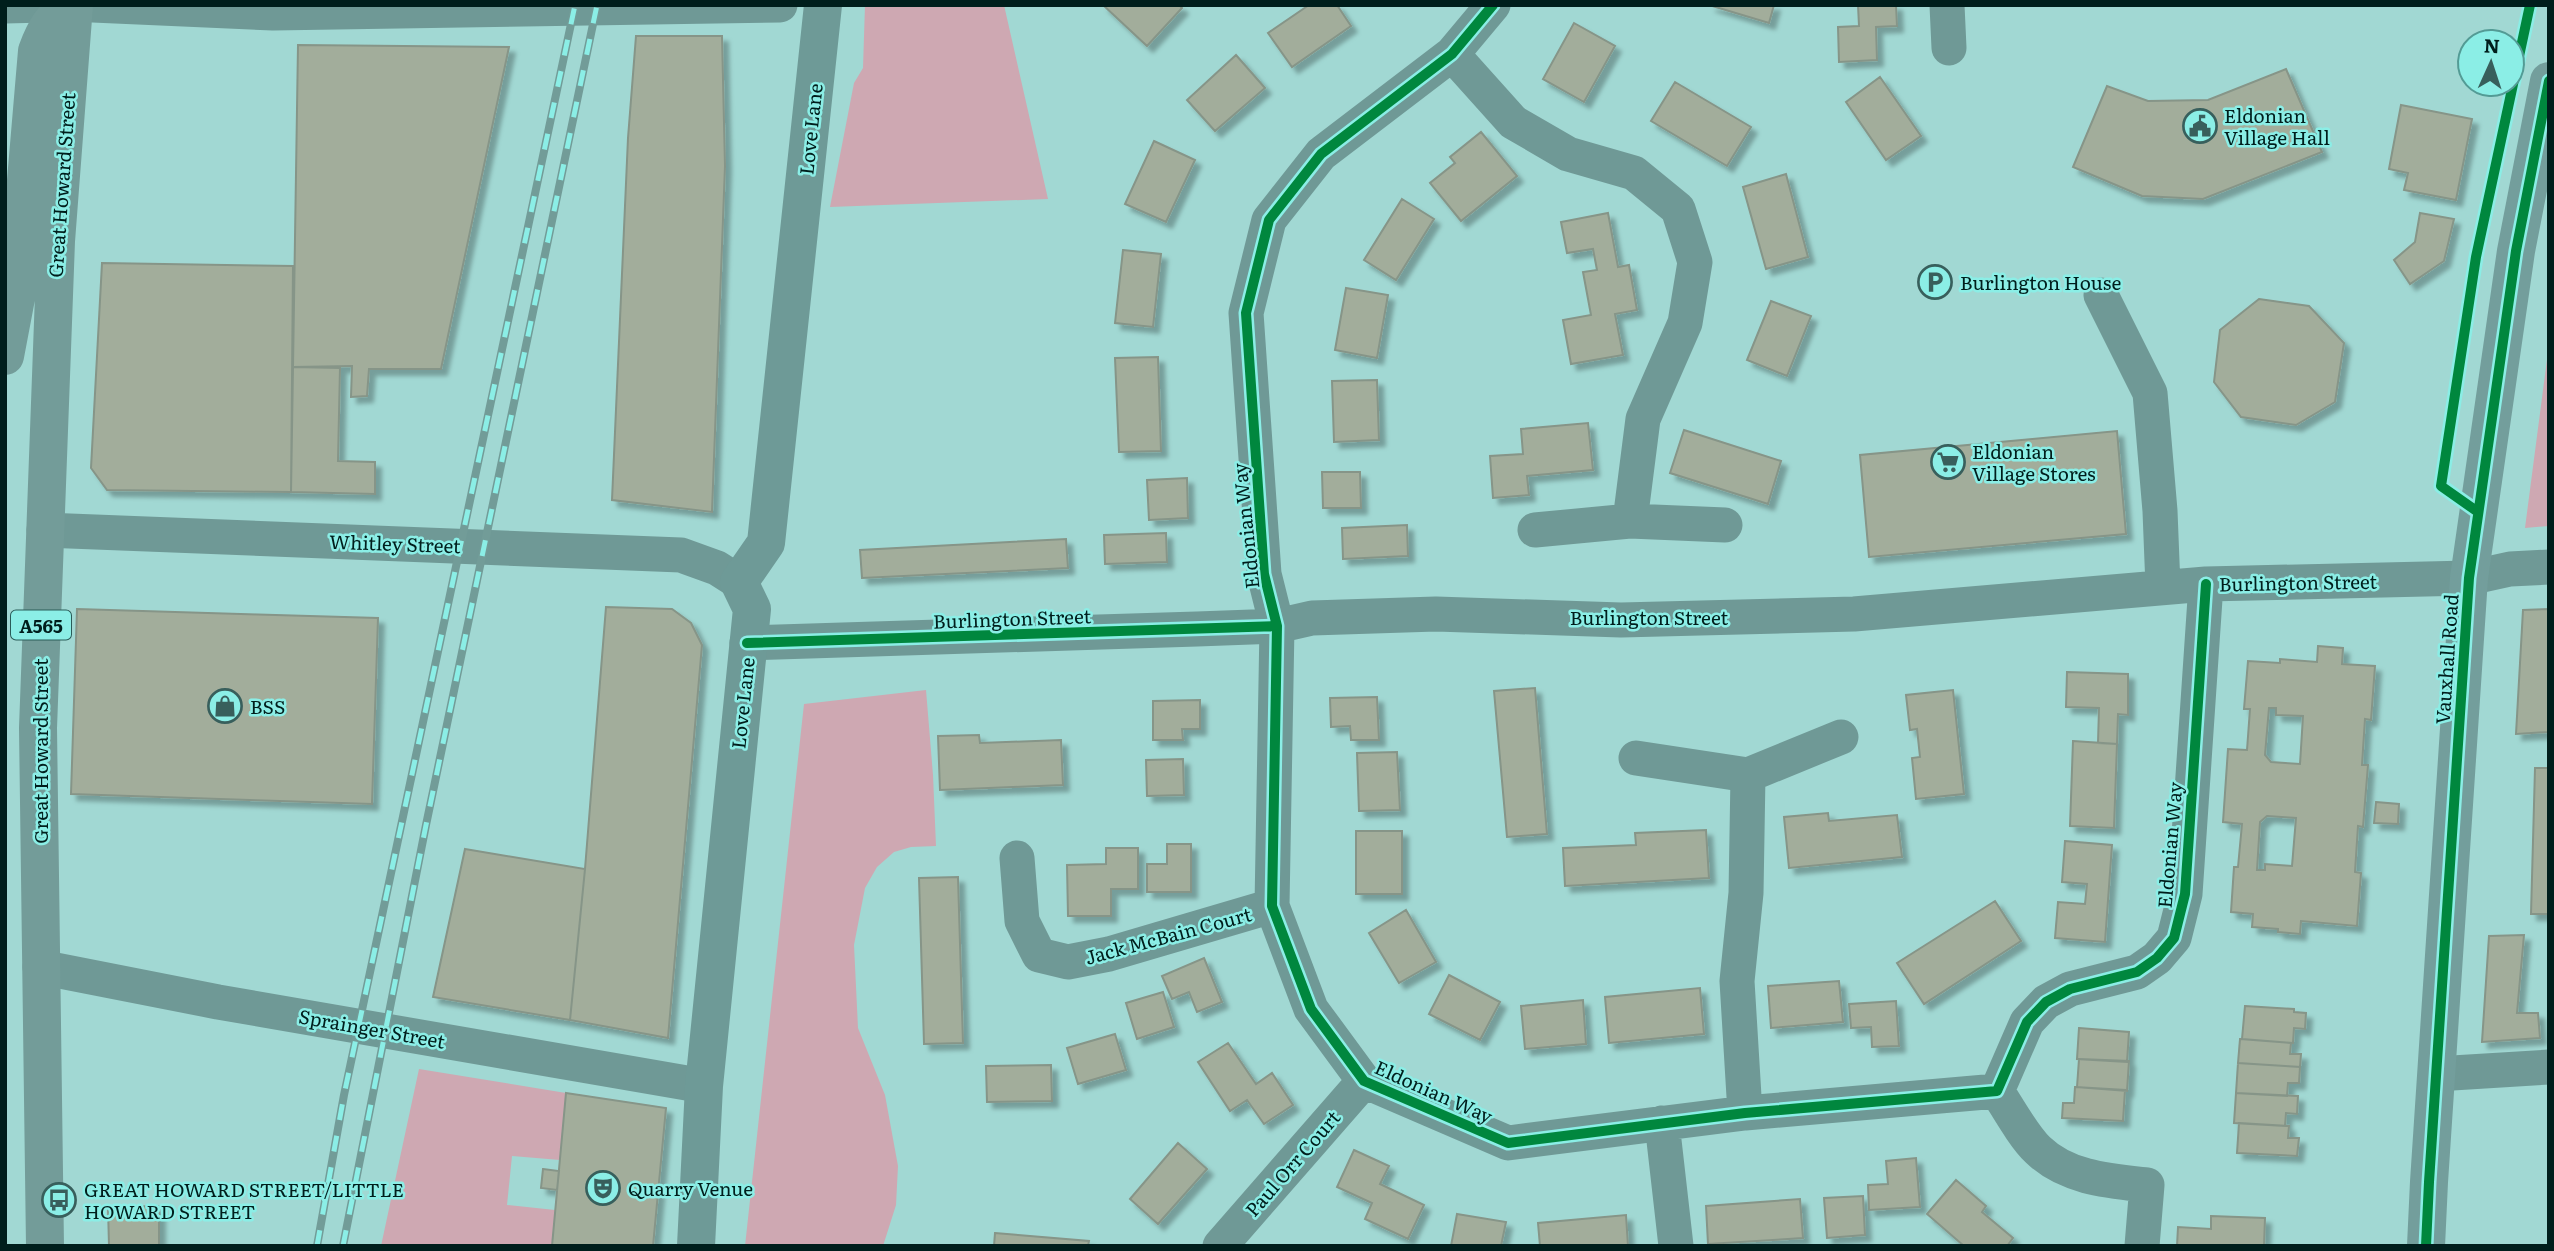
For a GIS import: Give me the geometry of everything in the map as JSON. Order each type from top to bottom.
[{"type":"highway","points":[[5,356],[16,298],[37,51],[44,33],[55,17],[74,5]]},
{"type":"highway","name":"Great Howard Street","points":[[45,1246],[38,729],[56,241],[74,5]]},
{"type":"main road","name":"Vauxhall Road","points":[[2426,1246],[2469,578],[2516,251],[2549,81]]},
{"type":"street","points":[[5,6],[46,5]]},
{"type":"street","points":[[93,5],[273,13],[780,5]]},
{"type":"street","name":"Love Lane","points":[[696,1246],[704,1086],[752,609],[739,582],[766,543],[823,5]]},
{"type":"street","name":"Eldonian Way","points":[[1493,5],[1452,54],[1321,154],[1269,219],[1246,313],[1264,574],[1277,625],[1272,906],[1311,1009],[1364,1081],[1508,1143],[1745,1113],[1997,1091],[2027,1022],[2046,1002],[2070,989],[2137,972],[2157,958],[2175,938],[2185,894],[2206,584]]},
{"type":"street","points":[[1947,5],[1949,48]]},
{"type":"street","points":[[1452,54],[1513,122],[1568,154],[1634,173],[1678,209],[1695,262],[1685,323],[1643,419],[1630,522]]},
{"type":"street","points":[[2101,295],[2150,393],[2163,587]]},
{"type":"street","points":[[1535,530],[1630,522],[1725,525]]},
{"type":"street","name":"Whitley Street","points":[[44,530],[681,555],[717,568],[739,582]]},
{"type":"street","name":"Burlington Street","points":[[747,643],[1277,625],[1312,618],[1347,619],[1436,614],[1622,620],[1854,614],[2206,584],[2469,578],[2510,569],[2549,567]]},
{"type":"street","points":[[1636,758],[1748,775],[1841,737]]},
{"type":"street","points":[[1745,1113],[1737,981],[1746,893],[1748,775]]},
{"type":"street","name":"Jack McBain Court","points":[[1017,858],[1022,921],[1039,955],[1068,962],[1109,954],[1272,906]]},
{"type":"street","name":"Sprainger Street","points":[[40,967],[218,1002],[704,1086]]},
{"type":"street","points":[[2436,1074],[2549,1067]]},
{"type":"street","name":"Paul Orr Court","points":[[1220,1246],[1364,1081]]},
{"type":"street","points":[[1997,1091],[2037,1150],[2065,1168],[2097,1179],[2147,1185],[2142,1246]]},
{"type":"street","points":[[1662,1123],[1676,1246]]},
{"type":"shaded area","points":[[865,5],[1004,5],[1048,199],[830,207],[854,83],[863,68]]},
{"type":"shaded area","points":[[2549,344],[2549,526],[2525,528]]},
{"type":"shaded area","points":[[926,690],[936,846],[911,847],[894,852],[877,867],[865,888],[854,945],[858,1028],[885,1095],[898,1166],[896,1205],[883,1246],[745,1246],[804,704]]},
{"type":"shaded area","points":[[419,1069],[566,1093],[560,1160],[512,1156],[507,1205],[555,1210],[552,1246],[381,1246]]},
{"type":"building","points":[[1103,5],[1179,5],[1182,8],[1147,46]]},
{"type":"building","points":[[1309,5],[1337,5],[1351,26],[1292,67],[1268,33]]},
{"type":"building","points":[[1709,5],[1774,5],[1769,23]]},
{"type":"building","points":[[1858,5],[1896,5],[1897,26],[1876,27],[1877,60],[1839,62],[1838,27],[1859,26]]},
{"type":"building","points":[[1574,23],[1615,46],[1584,102],[1543,79]]},
{"type":"building","points":[[636,36],[722,36],[725,166],[712,512],[612,500],[628,138]]},
{"type":"building","points":[[298,45],[509,47],[441,369],[369,369],[367,396],[351,397],[352,366],[293,367]]},
{"type":"building","points":[[1236,55],[1265,88],[1215,131],[1187,100]]},
{"type":"building","name":"Eldonian Village Hall","points":[[2286,69],[2322,152],[2203,199],[2142,196],[2073,167],[2107,86],[2148,101],[2208,100]]},
{"type":"building","points":[[1880,77],[1921,136],[1886,160],[1846,102]]},
{"type":"building","points":[[1675,82],[1751,127],[1727,166],[1651,121]]},
{"type":"building","points":[[2401,105],[2472,119],[2456,200],[2404,190],[2408,173],[2389,169]]},
{"type":"building","points":[[1481,132],[1517,176],[1461,221],[1430,183],[1455,163],[1450,157]]},
{"type":"building","points":[[1154,141],[1195,160],[1166,222],[1125,204]]},
{"type":"building","points":[[1786,174],[1808,257],[1766,269],[1743,187]]},
{"type":"building","points":[[1402,199],[1434,219],[1396,280],[1364,260]]},
{"type":"building","points":[[1608,213],[1618,267],[1629,265],[1637,310],[1615,314],[1623,355],[1571,364],[1563,320],[1591,315],[1583,272],[1597,270],[1593,249],[1567,253],[1561,222]]},
{"type":"building","points":[[2420,213],[2454,219],[2444,261],[2410,284],[2394,260],[2415,242]]},
{"type":"building","points":[[1123,250],[1161,254],[1153,327],[1115,323]]},
{"type":"building","points":[[102,263],[293,266],[291,492],[107,490],[91,468]]},
{"type":"building","points":[[1346,288],[1388,295],[1377,358],[1335,350]]},
{"type":"building","points":[[2259,299],[2309,306],[2344,343],[2335,402],[2296,425],[2241,417],[2214,382],[2220,330]]},
{"type":"building","points":[[1771,301],[1811,316],[1787,376],[1747,360]]},
{"type":"building","points":[[1158,357],[1161,451],[1119,452],[1115,358]]},
{"type":"building","points":[[293,367],[340,368],[338,461],[375,462],[375,494],[291,492]]},
{"type":"building","points":[[1377,380],[1379,440],[1334,442],[1332,381]]},
{"type":"building","points":[[1588,423],[1593,470],[1527,476],[1529,495],[1493,498],[1490,456],[1523,454],[1521,429]]},
{"type":"building","points":[[1684,430],[1781,461],[1768,504],[1670,473]]},
{"type":"building","points":[[2117,431],[2126,534],[1869,557],[1860,455]]},
{"type":"building","points":[[1322,472],[1360,472],[1361,508],[1323,508]]},
{"type":"building","points":[[1187,478],[1188,518],[1149,520],[1147,480]]},
{"type":"building","points":[[1407,525],[1408,556],[1343,559],[1342,528]]},
{"type":"building","points":[[1166,533],[1167,562],[1105,564],[1104,535]]},
{"type":"building","points":[[1066,539],[1068,568],[862,578],[860,550]]},
{"type":"building","points":[[606,607],[672,609],[691,623],[702,645],[668,1038],[570,1020]]},
{"type":"building","name":"BSS","points":[[77,609],[378,618],[372,804],[71,794]]},
{"type":"building","points":[[2549,609],[2549,732],[2516,734],[2523,610]]},
{"type":"building","points":[[2318,646],[2343,648],[2342,664],[2375,666],[2371,720],[2365,719],[2362,765],[2368,765],[2363,827],[2358,826],[2355,872],[2361,873],[2357,926],[2301,921],[2300,934],[2252,927],[2253,914],[2231,912],[2234,867],[2238,867],[2242,824],[2223,822],[2228,749],[2247,750],[2250,709],[2244,709],[2248,661],[2280,663],[2280,659],[2317,662]],"holes":[[[2269,708],[2276,708],[2276,715],[2303,716],[2300,764],[2271,762],[2265,755]],[[2267,816],[2296,818],[2292,866],[2265,864],[2265,870],[2257,870],[2260,822]]]},
{"type":"building","points":[[2067,672],[2128,674],[2128,715],[2118,714],[2117,744],[2098,743],[2099,708],[2066,707]]},
{"type":"building","points":[[1535,688],[1547,834],[1507,837],[1494,691]]},
{"type":"building","points":[[1953,690],[1964,794],[1916,799],[1912,758],[1920,757],[1917,729],[1910,730],[1906,695]]},
{"type":"building","points":[[1377,697],[1379,740],[1351,740],[1350,726],[1331,727],[1330,698]]},
{"type":"building","points":[[1200,700],[1200,729],[1182,729],[1183,740],[1153,740],[1153,701]]},
{"type":"building","points":[[979,735],[980,743],[1061,740],[1063,785],[940,790],[938,736]]},
{"type":"building","points":[[2073,741],[2117,744],[2114,828],[2070,826]]},
{"type":"building","points":[[1397,752],[1400,810],[1359,811],[1357,753]]},
{"type":"building","points":[[1183,759],[1184,795],[1147,796],[1146,760]]},
{"type":"building","points":[[2535,768],[2549,768],[2549,914],[2531,914]]},
{"type":"building","points":[[2376,802],[2399,804],[2398,824],[2374,823]]},
{"type":"building","points":[[1828,813],[1829,821],[1897,815],[1902,857],[1789,868],[1784,817]]},
{"type":"building","points":[[1706,830],[1709,878],[1565,886],[1563,848],[1636,845],[1635,833]]},
{"type":"building","points":[[1356,831],[1402,831],[1402,894],[1356,894]]},
{"type":"building","points":[[2065,841],[2112,845],[2105,942],[2055,938],[2058,902],[2085,904],[2087,884],[2062,882]]},
{"type":"building","points":[[1167,844],[1191,844],[1191,892],[1147,892],[1147,864],[1167,864]]},
{"type":"building","points":[[1106,848],[1138,848],[1138,889],[1111,889],[1111,916],[1068,916],[1067,865],[1106,864]]},
{"type":"building","points":[[465,849],[585,869],[570,1020],[433,997]]},
{"type":"building","points":[[958,877],[963,1043],[924,1044],[919,878]]},
{"type":"building","points":[[1995,901],[2021,941],[1924,1004],[1897,963]]},
{"type":"building","points":[[1406,910],[1436,962],[1399,983],[1369,933]]},
{"type":"building","points":[[2524,935],[2517,1013],[2538,1013],[2540,1038],[2482,1042],[2489,936]]},
{"type":"building","points":[[1204,958],[1222,1002],[1197,1012],[1189,992],[1172,999],[1162,976]]},
{"type":"building","points":[[1449,975],[1500,1002],[1480,1040],[1429,1014]]},
{"type":"building","points":[[1839,981],[1843,1022],[1771,1028],[1768,986]]},
{"type":"building","points":[[1700,988],[1704,1034],[1609,1043],[1605,997]]},
{"type":"building","points":[[1163,992],[1174,1027],[1137,1039],[1126,1003]]},
{"type":"building","points":[[1583,1000],[1586,1044],[1525,1049],[1521,1006]]},
{"type":"building","points":[[1896,1001],[1899,1046],[1872,1047],[1871,1027],[1851,1028],[1849,1004]]},
{"type":"building","points":[[2245,1006],[2294,1009],[2294,1012],[2306,1013],[2305,1029],[2294,1028],[2293,1043],[2242,1039]]},
{"type":"building","points":[[2079,1028],[2129,1032],[2127,1062],[2077,1059]]},
{"type":"building","points":[[1115,1034],[1126,1070],[1078,1084],[1067,1048]]},
{"type":"building","points":[[2240,1039],[2291,1043],[2290,1054],[2301,1054],[2300,1067],[2238,1063]]},
{"type":"building","points":[[1228,1043],[1256,1084],[1272,1073],[1293,1105],[1264,1124],[1247,1100],[1230,1111],[1198,1062]]},
{"type":"building","points":[[2079,1059],[2129,1061],[2127,1091],[2077,1087]]},
{"type":"building","points":[[2238,1063],[2300,1067],[2299,1083],[2288,1083],[2287,1096],[2236,1093]]},
{"type":"building","points":[[1051,1065],[1052,1101],[987,1102],[986,1066]]},
{"type":"building","points":[[2075,1087],[2125,1090],[2123,1121],[2062,1118],[2063,1103],[2074,1103]]},
{"type":"building","points":[[566,1093],[666,1108],[653,1246],[552,1246]]},
{"type":"building","points":[[2236,1093],[2298,1096],[2297,1114],[2286,1113],[2285,1126],[2234,1123]]},
{"type":"building","points":[[2239,1123],[2289,1126],[2288,1138],[2299,1138],[2297,1156],[2237,1153]]},
{"type":"building","points":[[1178,1143],[1207,1169],[1158,1224],[1130,1199]]},
{"type":"building","points":[[1354,1150],[1389,1166],[1380,1184],[1424,1205],[1408,1239],[1365,1219],[1372,1203],[1337,1187]]},
{"type":"building","points":[[1916,1158],[1920,1207],[1869,1210],[1868,1185],[1888,1184],[1886,1161]]},
{"type":"building","points":[[543,1169],[559,1171],[557,1190],[541,1188]]},
{"type":"building","points":[[1956,1180],[1986,1206],[1982,1212],[2013,1238],[2007,1246],[1964,1246],[1927,1214]]},
{"type":"building","points":[[1863,1196],[1865,1235],[1827,1238],[1824,1198]]},
{"type":"building","points":[[1800,1199],[1803,1238],[1708,1244],[1706,1206]]},
{"type":"building","points":[[159,1206],[159,1246],[109,1246],[108,1207]]},
{"type":"building","points":[[1457,1214],[1506,1222],[1501,1246],[1451,1246]]},
{"type":"building","points":[[1626,1215],[1628,1246],[1540,1246],[1538,1223]]},
{"type":"building","points":[[2211,1216],[2265,1218],[2264,1246],[2177,1246],[2178,1227],[2211,1229]]},
{"type":"building","points":[[995,1233],[1089,1241],[1088,1246],[994,1246]]},
{"type":"railway","points":[[317,1246],[344,1095],[575,5]]},
{"type":"railway","points":[[343,1246],[426,825],[597,5]]},
{"type":"cycle path","points":[[1493,5],[1452,54],[1321,154],[1269,220],[1246,313],[1264,574],[1277,626],[1272,906],[1311,1009],[1364,1081],[1508,1143],[1745,1113],[1997,1091],[2027,1022],[2046,1002],[2070,989],[2137,972],[2157,958],[2174,938],[2185,894],[2206,584]]},
{"type":"cycle path","points":[[2478,512],[2441,486],[2476,257],[2530,5]]},
{"type":"cycle path","points":[[2426,1246],[2469,578],[2516,251],[2549,81]]},
{"type":"cycle path","points":[[747,643],[1277,626]]},
{"type":"place","name":"Eldonian Village Hall","points":[[2200,126]]},
{"type":"place","name":"Burlington House","points":[[1935,282]]},
{"type":"place","name":"Eldonian Village Stores","points":[[1948,462]]},
{"type":"place","name":"BSS","points":[[225,706]]},
{"type":"place","name":"Quarry Venue","points":[[603,1188]]},
{"type":"place","name":"GREAT HOWARD STREET/LITTLE HOWARD STREET","points":[[59,1200]]}]
